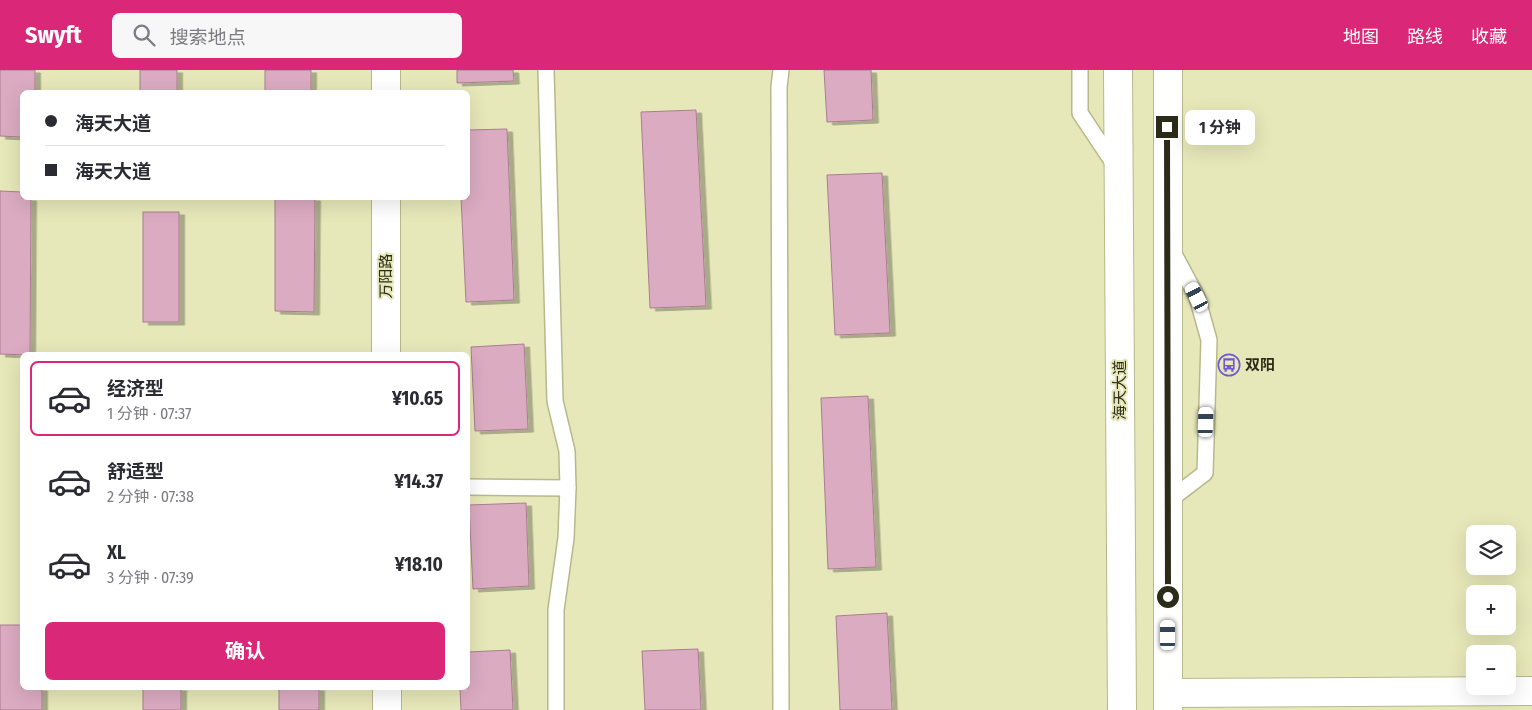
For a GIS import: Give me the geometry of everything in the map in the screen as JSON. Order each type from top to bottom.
[{"type":"main road","points":[[386,70],[386,90]]},
{"type":"main road","name":"海天大道","points":[[1118,70],[1122,710]]},
{"type":"main road","points":[[1168,70],[1168,701],[1532,691]]},
{"type":"main road","name":"万阳路","points":[[386,200],[386,352]]},
{"type":"main road","points":[[387,690],[387,710]]},
{"type":"lane","points":[[546,70],[555,401],[567,451],[568,488],[566,538],[556,610],[556,710]]},
{"type":"lane","points":[[781,70],[779,87],[781,710]]},
{"type":"lane","points":[[1080,70],[1080,114],[1119,172]]},
{"type":"lane","points":[[1167,242],[1197,297],[1209,340],[1205,472],[1167,502]]},
{"type":"lane","points":[[470,487],[568,488]]},
{"type":"building","points":[[0,70],[35,70],[35,90],[20,90],[20,137],[0,136]]},
{"type":"building","points":[[140,70],[177,70],[177,90],[140,90]]},
{"type":"building","points":[[265,70],[311,70],[311,90],[265,90]]},
{"type":"building","points":[[457,70],[513,70],[514,81],[457,83]]},
{"type":"building","points":[[824,70],[871,70],[873,120],[827,122]]},
{"type":"building","points":[[696,110],[706,306],[650,308],[641,112]]},
{"type":"building","points":[[507,129],[514,300],[466,302],[461,200],[470,200],[470,130]]},
{"type":"building","points":[[882,173],[890,333],[835,335],[827,175]]},
{"type":"building","points":[[0,191],[20,192],[20,200],[31,200],[30,352],[20,352],[20,355],[0,354]]},
{"type":"building","points":[[275,200],[315,200],[314,312],[275,311]]},
{"type":"building","points":[[143,212],[179,212],[179,322],[143,322]]},
{"type":"building","points":[[524,344],[528,429],[475,431],[471,347]]},
{"type":"building","points":[[868,396],[876,567],[828,569],[821,398]]},
{"type":"building","points":[[526,503],[529,586],[473,589],[470,505]]},
{"type":"building","points":[[887,613],[892,710],[840,710],[836,616]]},
{"type":"building","points":[[0,625],[20,625],[20,690],[42,690],[42,710],[0,710]]},
{"type":"building","points":[[698,649],[701,710],[645,710],[642,651]]},
{"type":"building","points":[[510,650],[513,710],[461,710],[460,690],[470,690],[470,652]]},
{"type":"building","points":[[143,690],[181,690],[181,710],[143,710]]},
{"type":"building","points":[[279,690],[319,690],[319,710],[279,710]]},
{"type":"place","name":"双阳","points":[[1229,365]]},
{"type":"route","points":[[1167,127],[1168,597]]}]
